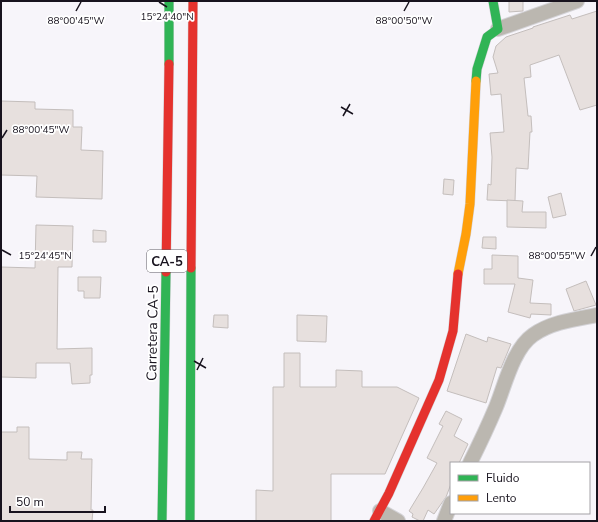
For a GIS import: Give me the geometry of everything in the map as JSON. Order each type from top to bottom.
[{"type":"main road","name":"Carretera CA-5","points":[[162,521],[168,182],[169,1]]},
{"type":"main road","name":"CA-5","points":[[190,521],[193,1]]},
{"type":"main road","points":[[377,516],[439,380],[453,331],[459,266],[466,234],[470,204],[477,69],[487,37],[498,29],[493,1]]},
{"type":"street","points":[[498,29],[577,1]]},
{"type":"street","points":[[470,462],[495,408],[514,359],[521,347],[533,335],[549,326],[597,315]]},
{"type":"street","points":[[444,521],[450,506]]},
{"type":"street","points":[[377,516],[398,521]]},
{"type":"building","points":[[509,1],[523,1],[523,11],[509,12]]},
{"type":"building","points":[[597,11],[597,105],[580,110],[559,55],[530,65],[531,77],[524,78],[528,116],[531,116],[532,132],[530,132],[528,169],[516,168],[515,201],[487,200],[488,184],[491,185],[492,157],[490,133],[504,132],[501,94],[491,95],[489,74],[498,73],[493,57],[496,46],[506,37],[533,27],[570,15],[572,19]]},
{"type":"building","points":[[1,101],[35,102],[35,109],[73,110],[73,127],[82,127],[81,150],[103,151],[102,199],[36,197],[37,176],[1,175]]},
{"type":"building","points":[[444,179],[454,180],[453,195],[443,194]]},
{"type":"building","points":[[561,193],[566,215],[553,218],[548,197]]},
{"type":"building","points":[[507,200],[523,201],[522,212],[546,212],[546,228],[507,227]]},
{"type":"building","points":[[36,225],[73,226],[72,267],[58,267],[57,349],[92,348],[92,375],[90,375],[90,383],[72,384],[70,363],[36,363],[36,378],[1,377],[1,267],[35,268]]},
{"type":"building","points":[[93,230],[106,231],[106,242],[93,242]]},
{"type":"building","points":[[483,237],[496,237],[496,249],[482,248]]},
{"type":"building","points":[[492,255],[518,256],[518,278],[533,280],[530,303],[551,304],[551,315],[531,314],[530,318],[508,312],[515,284],[484,284],[484,269],[492,269]]},
{"type":"building","points":[[78,277],[101,277],[100,298],[84,298],[84,291],[78,291]]},
{"type":"building","points":[[586,281],[596,305],[574,311],[566,289]]},
{"type":"building","points":[[214,315],[228,315],[228,328],[213,327]]},
{"type":"building","points":[[297,315],[327,316],[326,342],[297,341]]},
{"type":"building","points":[[466,334],[487,342],[488,337],[511,344],[501,368],[497,367],[486,403],[447,391]]},
{"type":"building","points":[[284,353],[300,353],[300,387],[336,387],[336,370],[362,371],[362,387],[397,387],[419,398],[385,474],[331,474],[331,521],[256,521],[256,490],[273,491],[273,387],[284,387]]},
{"type":"building","points":[[446,411],[462,419],[454,436],[468,444],[459,462],[450,462],[450,487],[446,497],[434,514],[428,510],[423,521],[420,521],[412,517],[413,514],[409,511],[437,463],[427,458],[443,426],[439,424]]},
{"type":"building","points":[[17,427],[29,427],[29,459],[67,460],[67,452],[82,452],[81,459],[92,459],[92,521],[1,521],[1,432],[17,432]]},
{"type":"traffic: fast","points":[[169,1],[169,64]]},
{"type":"traffic: fast","points":[[476,81],[477,69],[487,37],[498,29],[493,1]]},
{"type":"traffic: fast","points":[[190,521],[191,268]]},
{"type":"traffic: fast","points":[[162,521],[166,272]]},
{"type":"traffic: slow","points":[[458,274],[470,204],[476,81]]},
{"type":"traffic: jam","points":[[191,268],[193,1]]},
{"type":"traffic: jam","points":[[166,272],[169,64]]},
{"type":"traffic: jam","points":[[374,521],[389,493],[439,380],[453,331],[458,274]]}]
